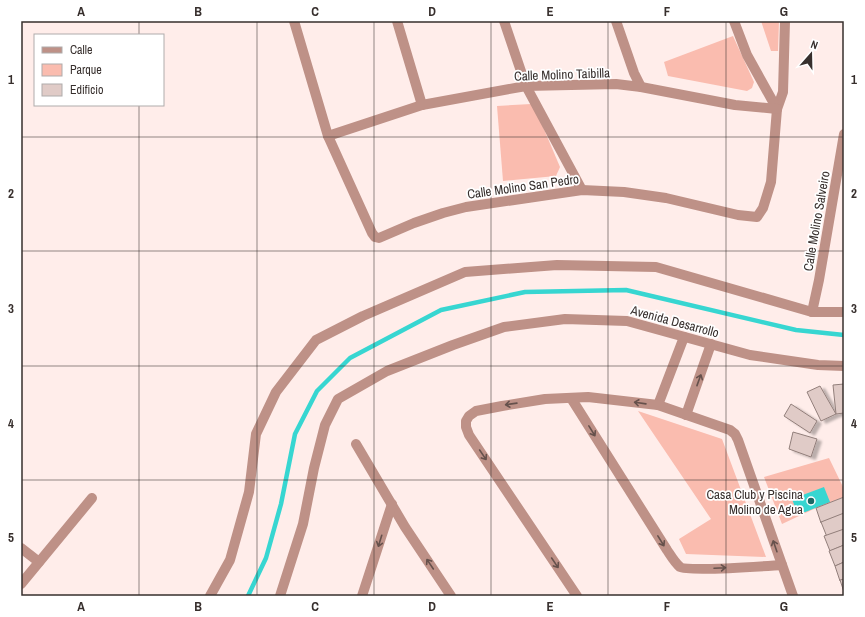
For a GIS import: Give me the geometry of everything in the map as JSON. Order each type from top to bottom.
[{"type":"street","name":"Calle Molino San Pedro","points":[[294,21],[328,136],[372,233],[375,237],[380,238],[414,223],[466,207],[582,190],[624,192],[666,198],[738,215],[757,217],[763,208],[771,182],[777,109],[783,92],[784,21]]},
{"type":"street","points":[[397,21],[422,105]]},
{"type":"street","points":[[504,21],[526,86],[582,190]]},
{"type":"street","points":[[616,21],[634,73],[641,87]]},
{"type":"street","points":[[734,21],[748,55],[777,109]]},
{"type":"street","name":"Calle Molino Taibilla","points":[[328,136],[422,105],[526,86],[616,84],[641,87],[735,105],[777,109]]},
{"type":"street","name":"Calle Molino Salveiro","points":[[812,312],[819,280],[844,134]]},
{"type":"street","points":[[210,596],[230,560],[249,492],[256,434],[276,392],[316,340],[362,316],[465,272],[557,265],[656,267],[812,312],[844,312]]},
{"type":"street","name":"Avenida Desarrollo","points":[[280,596],[303,524],[314,468],[325,425],[338,399],[387,371],[504,327],[565,319],[627,321],[750,355],[818,365],[844,366]]},
{"type":"street","points":[[658,405],[684,337]]},
{"type":"street","points":[[686,415],[711,344]]},
{"type":"street","points":[[577,596],[469,435],[466,421],[469,416],[476,411],[538,400],[588,397],[658,405],[724,428],[735,434],[793,596]]},
{"type":"street","points":[[572,398],[666,550],[681,568],[700,569],[782,565]]},
{"type":"street","points":[[356,444],[405,527],[451,596]]},
{"type":"street","points":[[21,584],[92,498]]},
{"type":"street","points":[[362,596],[392,504]]},
{"type":"street","points":[[21,548],[39,562]]},
{"type":"green space","points":[[761,21],[779,21],[778,51],[771,51]]},
{"type":"green space","points":[[733,36],[754,82],[752,88],[747,91],[668,76],[664,62]]},
{"type":"green space","points":[[531,104],[535,108],[560,167],[556,176],[503,181],[497,106]]},
{"type":"green space","points":[[638,411],[722,439],[766,557],[686,554],[679,539],[711,519]]},
{"type":"green space","points":[[829,458],[844,489],[844,497],[782,524],[764,477]]},
{"type":"water","name":"Casa Club y Piscina Molino de Agua","points":[[824,487],[830,502],[798,515],[792,499]]},
{"type":"building","points":[[844,384],[844,413],[836,414],[833,385]]},
{"type":"building","points":[[820,386],[836,414],[821,421],[807,392]]},
{"type":"building","points":[[791,404],[817,421],[810,433],[784,416]]},
{"type":"building","points":[[793,432],[817,439],[811,457],[789,449]]},
{"type":"building","points":[[844,497],[844,514],[821,523],[816,508]]},
{"type":"building","points":[[844,513],[844,530],[827,537],[821,522]]},
{"type":"building","points":[[844,529],[844,545],[830,551],[824,536]]},
{"type":"building","points":[[844,545],[844,562],[835,566],[829,551]]},
{"type":"building","points":[[844,562],[844,579],[840,581],[835,566]]},
{"type":"building","points":[[844,579],[844,592],[840,580]]},
{"type":"waterway","points":[[248,596],[266,558],[281,504],[295,434],[317,391],[350,358],[441,310],[525,292],[626,290],[796,330],[844,335]]},
{"type":"place","name":"Casa Club y Piscina Molino de Agua","points":[[811,501]]}]
